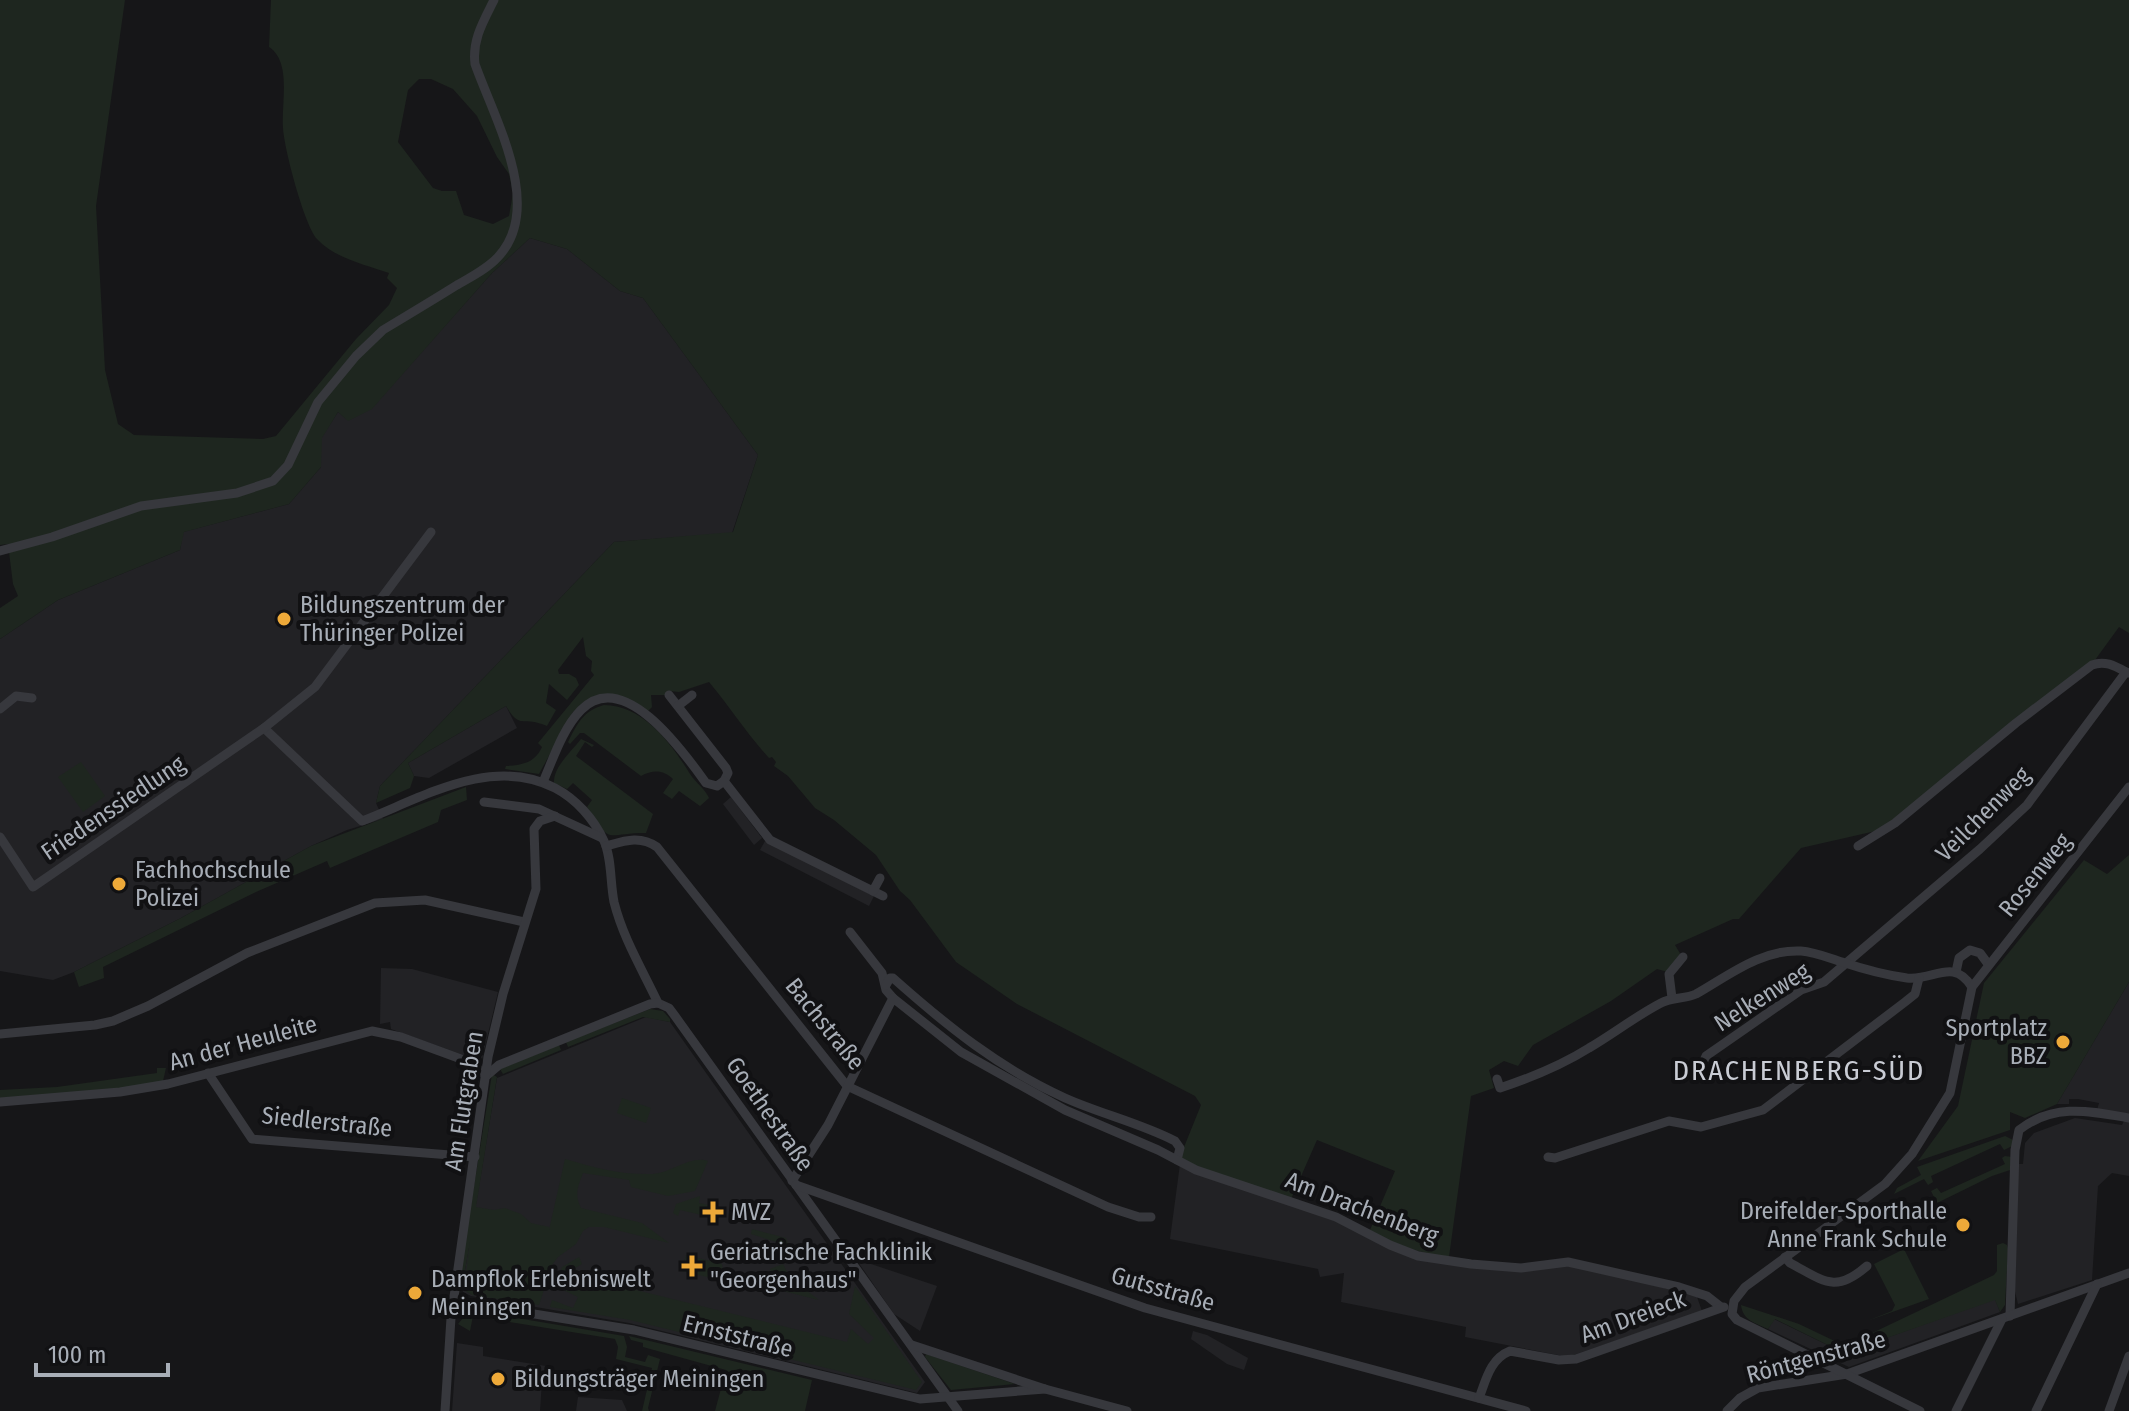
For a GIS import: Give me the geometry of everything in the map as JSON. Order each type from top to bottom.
[{"type":"street","points":[[0,551],[52,537],[141,506],[237,493],[273,481],[288,465],[318,402],[370,341],[498,258],[517,221],[518,192],[510,157],[475,64],[478,32],[494,0]]},
{"type":"street","name":"Friedenssiedlung","points":[[0,837],[33,887],[264,728],[315,687],[431,532]]},
{"type":"street","name":"Veilchenweg","points":[[1847,964],[2027,805],[2128,673],[2106,663],[2092,665],[1895,823],[1858,846]]},
{"type":"street","points":[[264,728],[362,821],[482,777],[512,775],[543,782],[580,710],[598,700],[628,703],[655,721],[706,783],[717,786],[724,781],[728,773],[726,768],[669,695]]},
{"type":"street","points":[[678,706],[692,695]]},
{"type":"street","points":[[0,709],[16,696],[32,698]]},
{"type":"street","points":[[724,781],[770,840],[883,896]]},
{"type":"street","name":"Goethestraße","points":[[543,782],[576,802],[604,842],[614,901],[625,936],[658,1003],[669,1008],[675,1016],[948,1396]]},
{"type":"street","name":"Rosenweg","points":[[1972,987],[2129,787]]},
{"type":"street","points":[[484,802],[531,807],[604,842]]},
{"type":"street","name":"Am Flutgraben","points":[[445,1411],[453,1301],[486,1076],[503,994],[536,889],[534,829],[540,821],[555,816]]},
{"type":"street","name":"Bachstraße","points":[[604,842],[634,839],[657,847],[847,1086],[1108,1207],[1139,1217],[1151,1217]]},
{"type":"street","points":[[873,891],[880,878]]},
{"type":"street","points":[[0,1034],[113,1021],[261,947],[363,907],[387,901],[425,900],[524,922]]},
{"type":"street","name":"Am Drachenberg","points":[[850,932],[882,973],[886,990],[893,998],[961,1052],[994,1073],[1102,1128],[1196,1170],[1336,1217],[1418,1256],[1521,1268],[1568,1262],[1679,1287],[1707,1296],[1729,1310]]},
{"type":"street","points":[[1956,972],[1959,958],[1970,950],[1980,953],[1988,964]]},
{"type":"street","points":[[1497,1079],[1500,1088],[1525,1080],[1586,1050],[1672,998],[1694,995],[1730,972],[1779,954],[1808,953],[1904,977],[1919,978],[1956,972],[1966,978],[1972,987],[1950,1093],[1922,1140],[1885,1184],[1745,1287],[1729,1310],[1737,1320],[1920,1411]]},
{"type":"street","points":[[1672,998],[1669,974],[1683,957]]},
{"type":"street","name":"Nelkenweg","points":[[1701,1067],[1706,1056],[1801,990],[1824,982],[1847,964]]},
{"type":"street","name":"Am Drachenberg","points":[[886,985],[893,978],[971,1045],[1040,1086],[1104,1115],[1175,1141],[1180,1148],[1177,1160]]},
{"type":"street","points":[[1548,1157],[1555,1158],[1669,1121],[1701,1127],[1770,1107],[1915,994],[1919,978]]},
{"type":"street","points":[[793,1182],[828,1125],[893,998]]},
{"type":"street","points":[[486,1076],[499,1065],[658,1003]]},
{"type":"street","name":"An der Heuleite","points":[[0,1102],[120,1092],[168,1084],[372,1031],[401,1037],[472,1063],[486,1076]]},
{"type":"street","name":"Siedlerstraße","points":[[208,1073],[252,1139],[475,1157]]},
{"type":"street","points":[[1956,1411],[2006,1318],[2015,1150],[2019,1130],[2033,1120],[2059,1111],[2075,1110],[2129,1118]]},
{"type":"street","name":"Gutsstraße","points":[[793,1182],[1145,1308],[1526,1411]]},
{"type":"street","points":[[1785,1257],[1790,1263],[1833,1284],[1849,1280],[1867,1266]]},
{"type":"street","name":"Röntgenstraße","points":[[1727,1411],[1740,1398],[1758,1388],[1847,1374],[2129,1273]]},
{"type":"street","points":[[2036,1411],[2097,1284]]},
{"type":"street","name":"Ernststraße","points":[[453,1301],[634,1330],[920,1399],[1045,1389]]},
{"type":"street","name":"Am Dreieck","points":[[1479,1398],[1491,1367],[1504,1353],[1510,1351],[1559,1360],[1576,1359],[1729,1310]]},
{"type":"street","points":[[911,1345],[1045,1389],[1127,1411]]},
{"type":"street","points":[[2109,1411],[2129,1356]]},
{"type":"street","points":[[948,1396],[958,1411]]},
{"type":"shaded area","points":[[0,0],[125,0],[96,206],[105,370],[118,424],[134,435],[263,439],[276,436],[356,339],[389,305],[397,288],[387,278],[389,273],[351,260],[324,246],[306,218],[284,138],[281,62],[269,47],[271,0],[2129,0],[2129,633],[2119,627],[2095,660],[1880,830],[1801,848],[1739,919],[1675,945],[1681,955],[1668,972],[1657,969],[1611,1001],[1533,1045],[1518,1066],[1504,1061],[1489,1070],[1494,1088],[1471,1096],[1449,1257],[1408,1248],[1370,1230],[1395,1171],[1317,1140],[1291,1199],[1198,1167],[1180,1157],[1201,1105],[1195,1096],[1017,1004],[956,962],[876,855],[815,808],[788,776],[774,766],[776,762],[761,749],[709,682],[679,692],[651,695],[652,707],[648,711],[596,697],[573,712],[539,774],[505,769],[506,766],[523,764],[536,757],[542,747],[538,743],[594,675],[591,671],[592,661],[586,656],[583,637],[558,670],[559,674],[576,678],[579,685],[567,700],[549,684],[546,703],[556,710],[547,726],[519,720],[506,706],[408,763],[414,776],[410,788],[376,803],[380,786],[614,542],[733,532],[758,455],[643,298],[620,291],[567,249],[530,238],[492,273],[372,409],[348,421],[338,412],[322,438],[321,467],[289,504],[184,532],[180,550],[58,600],[0,639],[0,608],[18,596],[13,584],[8,544],[0,545]],"holes":[[[419,79],[431,79],[453,89],[477,116],[509,174],[513,193],[509,216],[493,224],[464,215],[456,191],[433,188],[398,142],[408,90]]]},
{"type":"shaded area","name":"Bildungszentrum der Thüringer Polizei","points":[[530,238],[567,249],[620,291],[643,298],[758,455],[732,533],[614,542],[380,786],[376,803],[383,819],[311,846],[181,918],[74,972],[53,980],[0,971],[0,639],[58,600],[180,550],[183,532],[289,504],[321,467],[321,438],[338,412],[348,420],[372,408],[492,273]]},
{"type":"shaded area","points":[[604,705],[632,712],[655,728],[709,798],[700,806],[679,791],[672,799],[663,793],[673,779],[670,776],[654,772],[641,776],[584,733],[580,733],[570,744],[568,742],[574,729],[582,719]]},
{"type":"shaded area","points":[[506,706],[517,728],[429,778],[414,776],[408,763]]},
{"type":"shaded area","points":[[581,739],[594,745],[592,747],[585,742],[576,756],[653,814],[646,833],[606,833],[587,807],[592,800],[573,783],[567,789],[554,783],[559,765]]},
{"type":"shaded area","points":[[81,762],[105,796],[83,812],[58,777]]},
{"type":"shaded area","points":[[466,787],[467,800],[441,810],[438,822],[330,868],[327,861],[256,892],[103,967],[104,978],[79,987],[74,972],[181,918],[311,846]]},
{"type":"shaded area","points":[[731,797],[762,838],[754,845],[723,804]]},
{"type":"shaded area","points":[[765,841],[874,896],[869,906],[760,850]]},
{"type":"shaded area","points":[[2129,855],[2129,982],[2057,1104],[2025,1118],[2010,1112],[2010,1130],[1918,1161],[1958,1106],[1984,983],[2084,860],[2107,874]]},
{"type":"shaded area","points":[[381,968],[412,969],[498,992],[482,1059],[477,1060],[391,1029],[390,1022],[380,1024]]},
{"type":"shaded area","points":[[2129,982],[2129,1114],[2097,1110],[2099,1103],[2078,1099],[2069,1099],[2069,1104],[2057,1104]]},
{"type":"shaded area","points":[[650,1009],[663,1011],[670,1022],[643,1017],[568,1047],[566,1042]]},
{"type":"shaded area","points":[[646,1017],[670,1022],[925,1382],[917,1393],[629,1323],[471,1296],[463,1292],[497,1078]]},
{"type":"shaded area","points":[[559,1045],[561,1050],[503,1074],[500,1069]]},
{"type":"shaded area","points":[[157,1068],[166,1068],[163,1081],[91,1093],[0,1100],[0,1090],[57,1087],[157,1073]]},
{"type":"shaded area","points":[[492,1074],[497,1077],[476,1207],[505,1208],[521,1214],[531,1223],[549,1227],[549,1230],[565,1159],[608,1170],[641,1174],[660,1173],[695,1160],[708,1161],[695,1191],[668,1196],[631,1187],[629,1180],[583,1173],[577,1195],[581,1208],[642,1223],[669,1243],[604,1227],[589,1227],[576,1244],[552,1265],[539,1305],[472,1295],[464,1290],[470,1242],[462,1288],[459,1279]]},
{"type":"shaded area","points":[[622,1098],[651,1108],[646,1123],[617,1113]]},
{"type":"shaded area","points":[[2075,1118],[2122,1125],[2124,1121],[2129,1122],[2129,1176],[2112,1173],[2098,1186],[2092,1280],[2018,1304],[2014,1287],[2018,1164],[2023,1164],[2025,1143],[2034,1133]]},
{"type":"shaded area","points":[[2005,1136],[2013,1140],[2012,1146],[2004,1150],[2000,1144],[1931,1176],[1933,1182],[1928,1185],[1924,1179],[1894,1194],[1897,1188],[1921,1175],[1917,1167]]},
{"type":"shaded area","points":[[2012,1157],[2010,1170],[1937,1203],[1931,1191],[1937,1188],[1941,1193],[2005,1164],[2002,1158]]},
{"type":"shaded area","points":[[1180,1164],[1471,1267],[1560,1264],[1609,1273],[1697,1297],[1702,1311],[1568,1357],[1465,1337],[1466,1327],[1341,1302],[1344,1273],[1320,1277],[1318,1269],[1170,1239]]},
{"type":"shaded area","points":[[700,1196],[699,1203],[708,1205],[706,1216],[680,1210],[678,1216],[673,1213],[676,1204]]},
{"type":"shaded area","points":[[752,1229],[786,1238],[792,1256],[786,1258],[780,1243],[751,1234]]},
{"type":"shaded area","points":[[2003,1243],[2008,1249],[2005,1305],[2000,1312],[1995,1300],[1844,1353],[1775,1319],[1768,1329],[1751,1321],[1742,1310],[1741,1305],[1799,1324],[1843,1345],[1849,1344],[1994,1275],[1997,1271],[1997,1245]]},
{"type":"shaded area","points":[[1904,1249],[1929,1299],[1867,1321],[1892,1311],[1895,1305],[1874,1264]]},
{"type":"shaded area","points":[[686,1255],[722,1264],[723,1275],[716,1279],[682,1271]]},
{"type":"shaded area","points":[[579,1257],[582,1264],[575,1268],[583,1277],[847,1342],[851,1329],[868,1344],[874,1338],[849,1314],[855,1286],[922,1382],[916,1390],[630,1320],[550,1307],[552,1300],[573,1308],[578,1297],[555,1286],[562,1267]]},
{"type":"shaded area","points":[[856,1259],[937,1286],[920,1331],[894,1314]]},
{"type":"shaded area","points":[[783,1264],[790,1278],[819,1300],[767,1287],[764,1278],[772,1275],[770,1269]]},
{"type":"shaded area","points":[[1995,1299],[2000,1312],[1849,1367],[1768,1329],[1774,1319],[1844,1353]]},
{"type":"shaded area","points":[[470,1310],[624,1336],[627,1347],[625,1357],[645,1362],[648,1355],[660,1359],[649,1411],[642,1411],[652,1368],[616,1359],[618,1347],[615,1339],[473,1316],[470,1331],[458,1324]]},
{"type":"shaded area","points":[[1193,1331],[1207,1335],[1248,1358],[1244,1370],[1227,1364],[1191,1339]]},
{"type":"shaded area","points":[[629,1336],[812,1380],[805,1411],[715,1411],[726,1370],[643,1347],[643,1343],[631,1340]]},
{"type":"shaded area","name":"Bildungsträger Meiningen","points":[[457,1343],[483,1347],[483,1356],[546,1366],[540,1411],[452,1411]]},
{"type":"shaded area","points":[[926,1354],[1015,1384],[951,1390],[925,1357]]},
{"type":"shaded area","points":[[578,1397],[622,1400],[627,1411],[576,1411]]},
{"type":"place","name":"Bildungszentrum der Thüringer Polizei","points":[[284,619]]},
{"type":"place","name":"Fachhochschule Polizei","points":[[119,884]]},
{"type":"place","name":"Sportplatz BBZ","points":[[2063,1042]]},
{"type":"place","name":"MVZ","points":[[713,1212]]},
{"type":"place","name":"Dreifelder-Sporthalle Anne Frank Schule","points":[[1963,1225]]},
{"type":"place","name":"Geriatrische Fachklinik \"Georgenhaus\"","points":[[692,1266]]},
{"type":"place","name":"Dampflok Erlebniswelt Meiningen","points":[[415,1293]]},
{"type":"place","name":"Bildungsträger Meiningen","points":[[498,1379]]},
{"type":"district","name":"DRACHENBERG-SÜD","points":[[1799,1070]]}]
